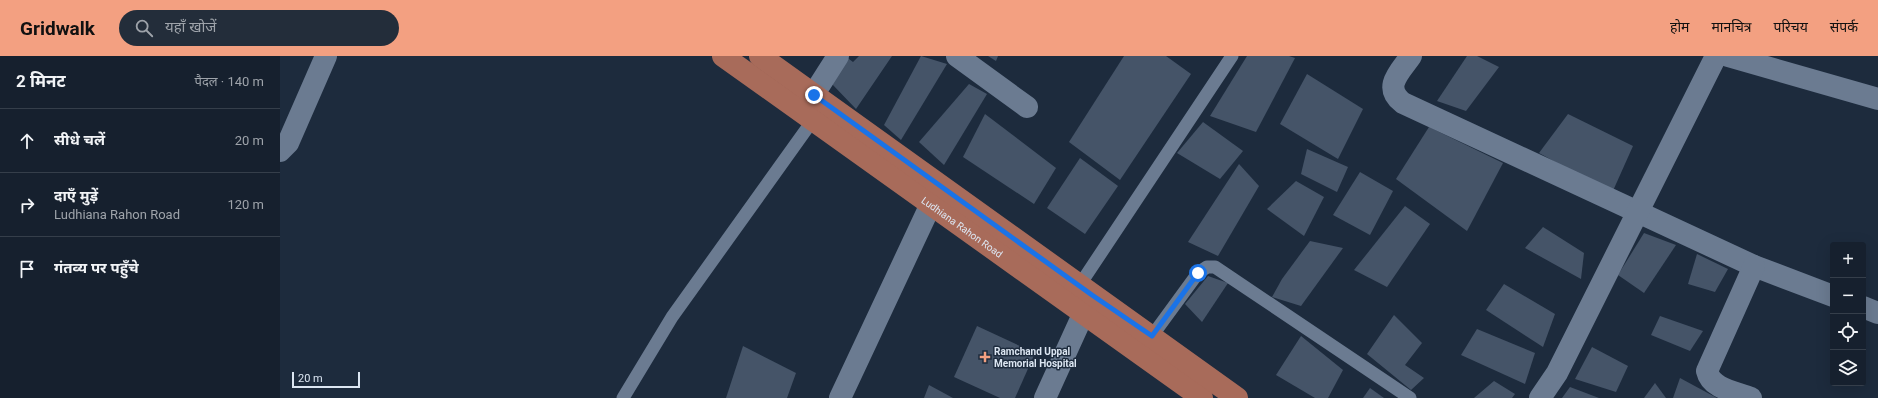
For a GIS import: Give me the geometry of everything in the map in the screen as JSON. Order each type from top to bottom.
[{"type":"main road","name":"Ludhiana Rahon Road","points":[[723,56],[810,109],[1085,298],[1202,398]]},
{"type":"main road","name":"Ludhiana Rahon Road","points":[[760,56],[810,109],[931,204],[1085,298],[1152,336],[1237,398]]},
{"type":"street","points":[[280,151],[288,143],[326,56]]},
{"type":"street","points":[[810,109],[838,56]]},
{"type":"street","points":[[957,56],[1027,107]]},
{"type":"street","points":[[1411,56],[1393,83],[1392,89],[1396,98],[1403,103],[1754,266],[1830,295]]},
{"type":"street","points":[[1540,398],[1557,373],[1636,212],[1716,56]]},
{"type":"street","points":[[1728,56],[1878,99]]},
{"type":"street","points":[[840,398],[931,204]]},
{"type":"street","points":[[1751,398],[1713,383],[1707,371],[1754,266]]},
{"type":"street","points":[[1046,398],[1085,298]]},
{"type":"street","points":[[1866,308],[1878,313]]},
{"type":"lane","points":[[1085,298],[1232,56]]},
{"type":"lane","points":[[623,398],[672,318],[810,109]]},
{"type":"lane","points":[[1152,336],[1198,273],[1207,267],[1215,267],[1410,398]]},
{"type":"building","points":[[845,56],[853,62],[859,56],[892,56],[856,109],[832,84]]},
{"type":"building","points":[[921,56],[947,64],[901,140],[884,125]]},
{"type":"building","points":[[988,56],[998,56],[996,61]]},
{"type":"building","points":[[1124,56],[1166,56],[1191,74],[1120,180],[1069,142]]},
{"type":"building","points":[[1247,56],[1289,56],[1295,58],[1256,132],[1210,116]]},
{"type":"building","points":[[1467,56],[1477,56],[1499,67],[1466,111],[1437,101]]},
{"type":"building","points":[[1307,74],[1363,109],[1338,159],[1280,124]]},
{"type":"building","points":[[969,84],[987,94],[944,165],[919,142]]},
{"type":"building","points":[[985,114],[1056,168],[1034,204],[963,157]]},
{"type":"building","points":[[1568,114],[1633,146],[1612,193],[1539,153]]},
{"type":"building","points":[[1203,122],[1243,151],[1220,179],[1177,153]]},
{"type":"building","points":[[1429,127],[1503,163],[1467,231],[1396,179]]},
{"type":"building","points":[[1307,149],[1348,167],[1337,192],[1301,174]]},
{"type":"building","points":[[1080,158],[1118,186],[1085,234],[1047,208]]},
{"type":"building","points":[[1239,164],[1259,186],[1218,256],[1188,242]]},
{"type":"building","points":[[1360,172],[1393,191],[1370,235],[1333,215]]},
{"type":"building","points":[[1296,181],[1324,197],[1304,236],[1267,209]]},
{"type":"building","points":[[1405,206],[1430,224],[1387,287],[1354,270]]},
{"type":"building","points":[[1543,227],[1584,253],[1581,279],[1525,248]]},
{"type":"building","points":[[1644,233],[1676,245],[1644,293],[1618,275]]},
{"type":"building","points":[[1310,241],[1343,248],[1301,306],[1272,297],[1282,279]]},
{"type":"building","points":[[1697,254],[1728,269],[1715,292],[1688,284]]},
{"type":"building","points":[[1208,276],[1228,283],[1202,322],[1185,304]]},
{"type":"building","points":[[1504,284],[1555,314],[1543,347],[1486,310]]},
{"type":"building","points":[[1394,315],[1422,343],[1405,365],[1424,378],[1411,390],[1367,354]]},
{"type":"building","points":[[1660,316],[1703,331],[1690,351],[1651,335]]},
{"type":"building","points":[[977,326],[1035,353],[1015,398],[1000,398],[954,377]]},
{"type":"building","points":[[1477,329],[1535,353],[1525,384],[1461,355]]},
{"type":"building","points":[[1301,336],[1343,370],[1328,398],[1315,398],[1276,375]]},
{"type":"building","points":[[743,346],[796,373],[787,398],[726,398]]},
{"type":"building","points":[[1592,347],[1628,366],[1616,392],[1575,379]]},
{"type":"building","points":[[1680,378],[1717,398],[1673,398]]},
{"type":"building","points":[[1494,381],[1515,394],[1512,398],[1474,398]]},
{"type":"building","points":[[1655,383],[1666,398],[1644,398]]},
{"type":"building","points":[[929,385],[953,398],[924,398]]},
{"type":"building","points":[[1570,387],[1599,398],[1562,398]]},
{"type":"building","points":[[1370,388],[1384,398],[1363,398]]},
{"type":"place","name":"Ramchand Uppal Memorial Hospital","points":[[985,357]]},
{"type":"route","points":[[814,95],[1092,295],[1152,336],[1198,273]]}]
